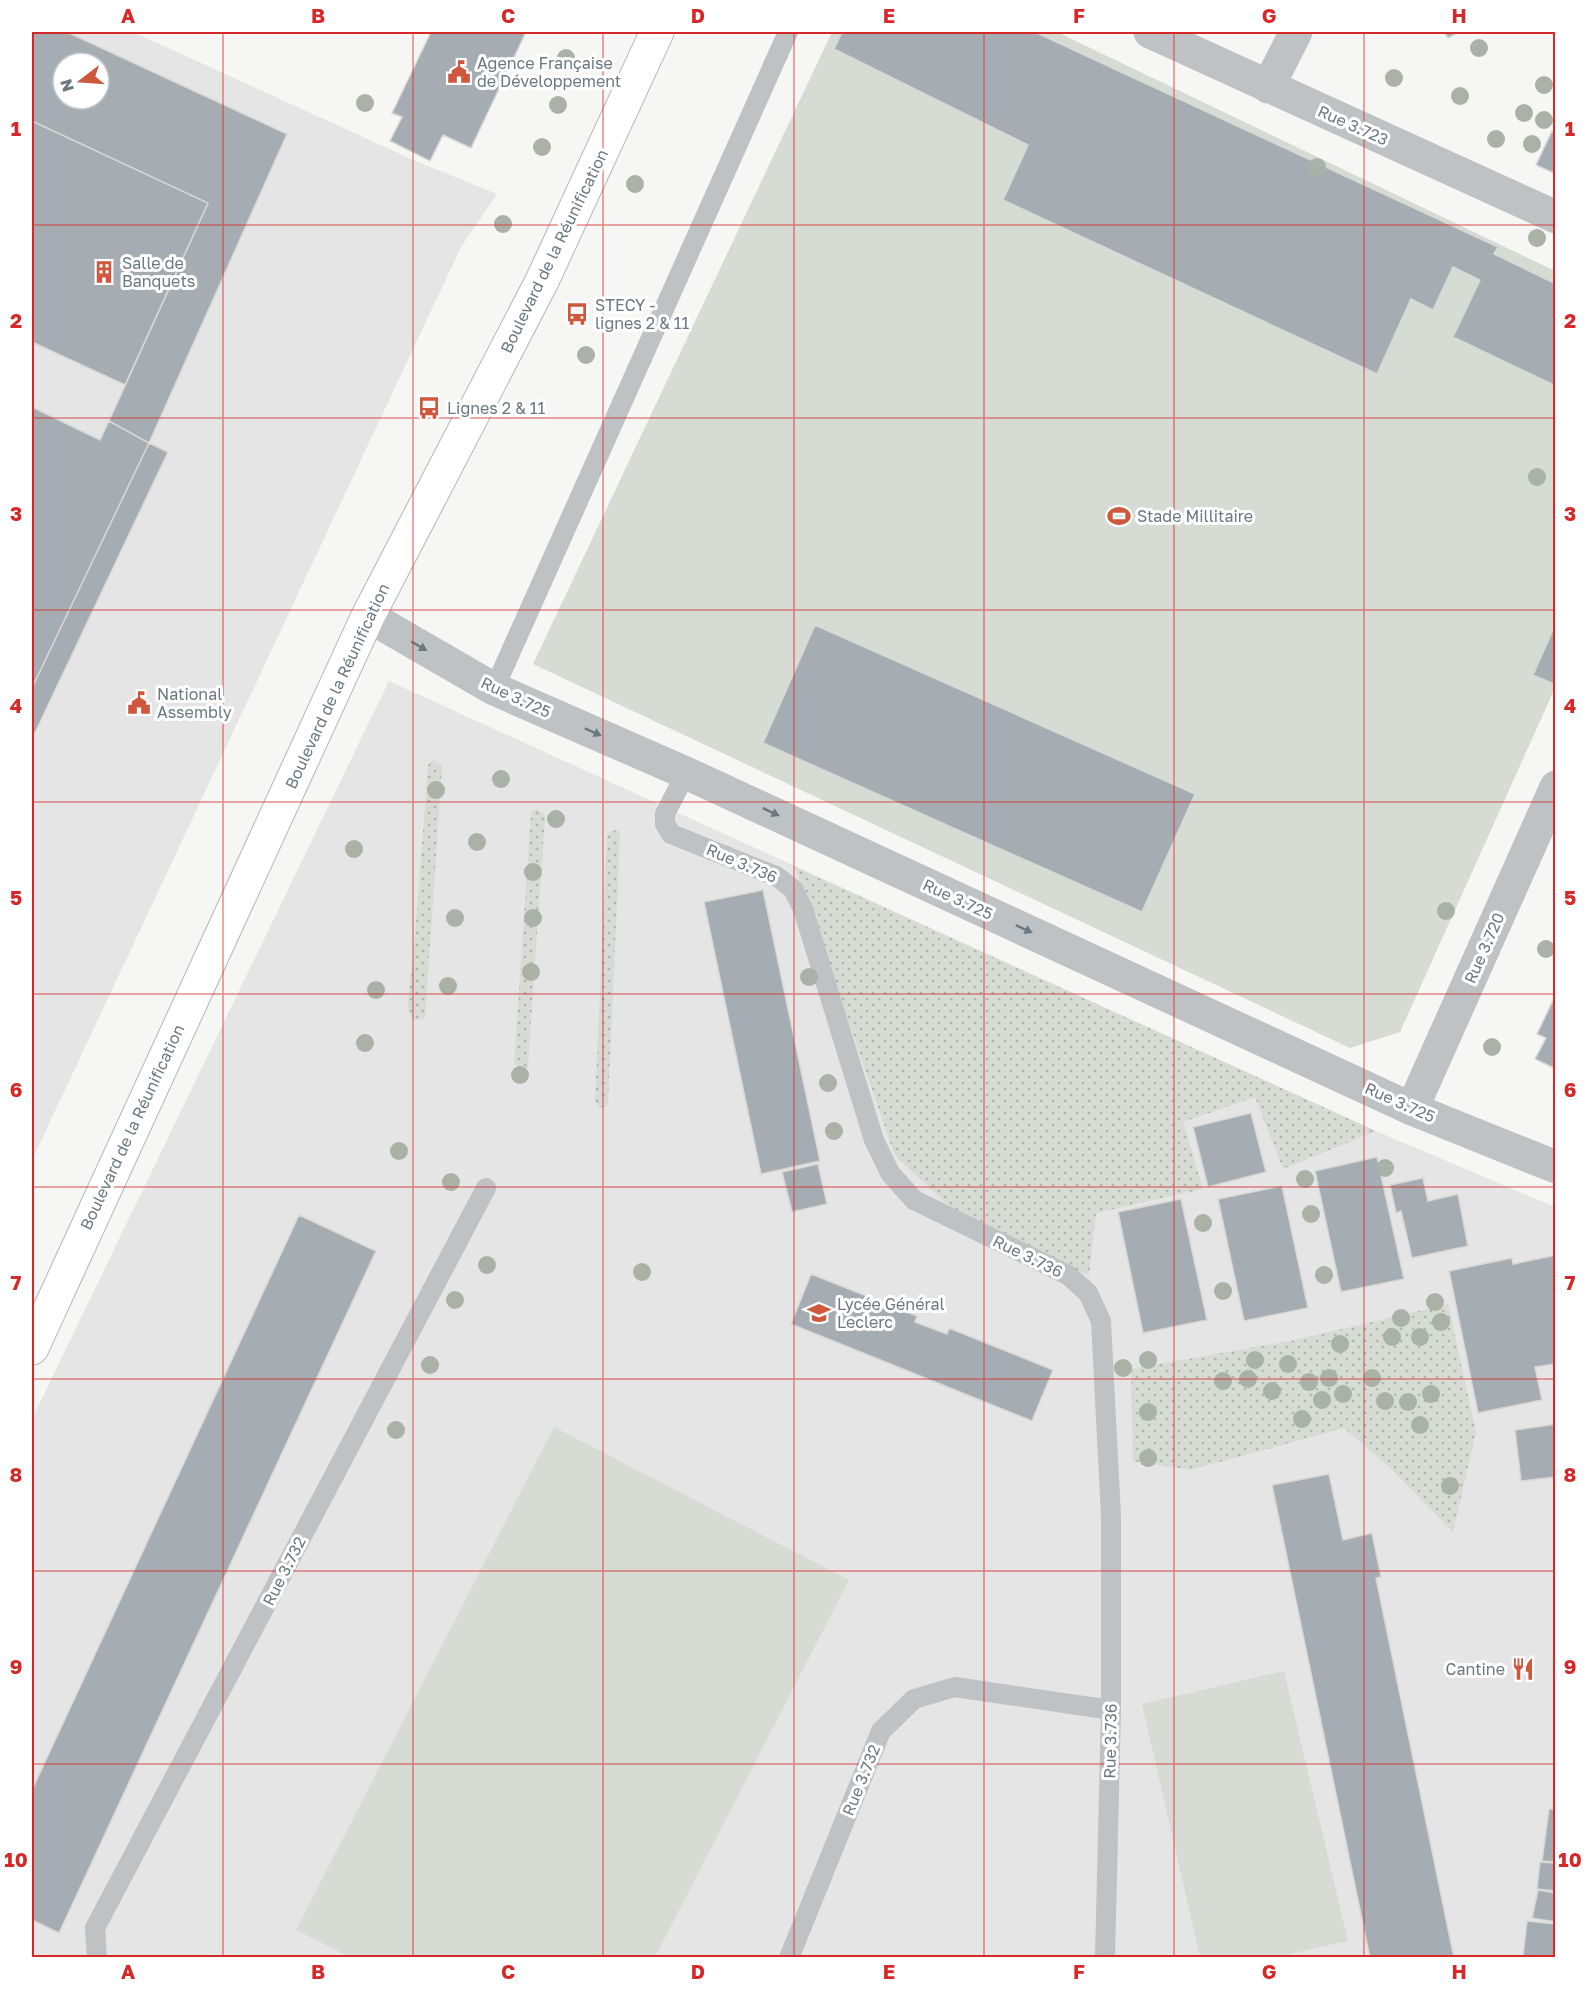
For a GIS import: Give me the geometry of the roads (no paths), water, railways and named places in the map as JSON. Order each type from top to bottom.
[{"type":"main road","name":"Boulevard de la Réunification","points":[[32,1348],[368,616],[542,281],[657,32]]},
{"type":"street","name":"Rue 3.723","points":[[1150,32],[1556,217]]},
{"type":"street","points":[[1268,87],[1296,32]]},
{"type":"street","name":"Rue 3.725","points":[[368,616],[494,689],[686,773],[1412,1108],[1556,1167]]},
{"type":"street","name":"Rue 3.720","points":[[1412,1108],[1556,787]]},
{"type":"lane","points":[[494,689],[788,32]]},
{"type":"lane","name":"Rue 3.736","points":[[686,773],[665,814],[665,824],[671,834],[776,876],[793,889],[803,909],[874,1140],[890,1173],[914,1200],[1068,1275],[1088,1293],[1101,1321],[1111,1516],[1111,1710],[1105,1958]]},
{"type":"lane","name":"Rue 3.732","points":[[97,1958],[95,1928],[486,1188]]},
{"type":"lane","name":"Rue 3.732","points":[[789,1958],[881,1731],[914,1699],[955,1687],[1111,1710]]},
{"type":"place","name":"Agence Française de Développement","points":[[459,72]]},
{"type":"place","name":"Salle de Banquets","points":[[104,272]]},
{"type":"place","name":"STECY - lignes 2 & 11","points":[[577,314]]},
{"type":"place","name":"Lignes 2 & 11","points":[[429,408]]},
{"type":"place","name":"Stade Millitaire","points":[[1119,516]]},
{"type":"place","name":"National Assembly","points":[[139,703]]},
{"type":"place","name":"Lycée Général Leclerc","points":[[819,1313]]},
{"type":"place","name":"Cantine","points":[[1523,1669]]}]
